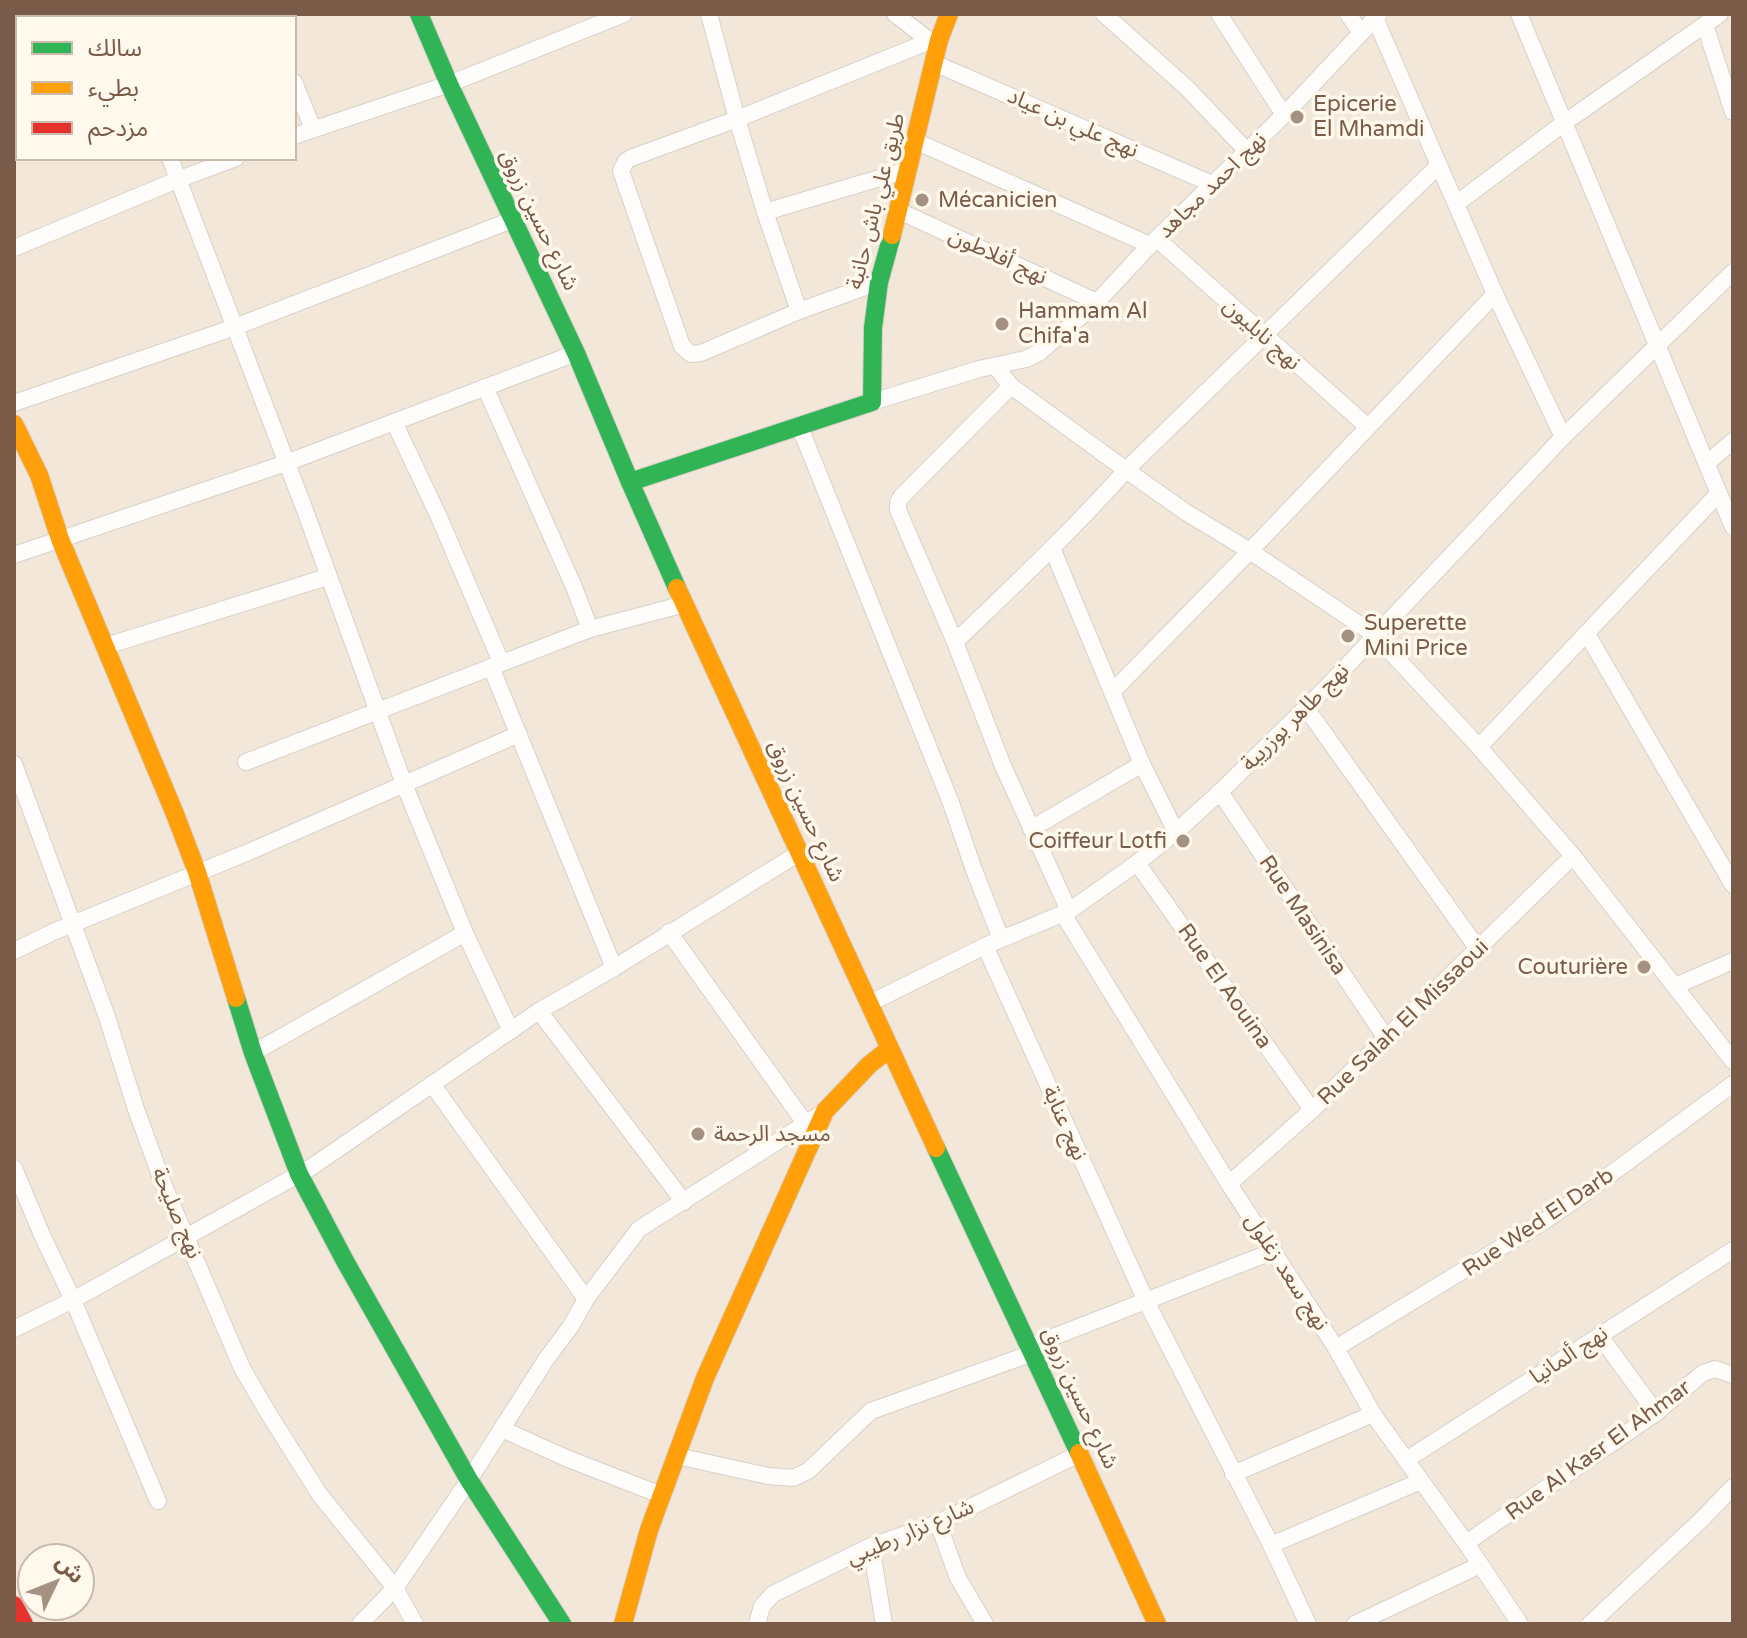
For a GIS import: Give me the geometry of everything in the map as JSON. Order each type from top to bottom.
[{"type":"street","name":"شارع حسين زروق","points":[[419,14],[576,353],[630,482],[868,1004],[1157,1624]]},
{"type":"street","points":[[296,135],[449,84],[586,21],[624,14]]},
{"type":"street","points":[[709,14],[765,212],[799,311]]},
{"type":"street","points":[[895,14],[935,41]]},
{"type":"street","name":"طريق علي باش حانبة","points":[[872,402],[873,328],[879,282],[934,63],[935,41],[949,14]]},
{"type":"street","points":[[1104,14],[1187,88],[1247,151]]},
{"type":"street","points":[[1219,14],[1284,115]]},
{"type":"street","points":[[1348,14],[1361,33]]},
{"type":"street","points":[[1519,14],[1733,527]]},
{"type":"street","points":[[1456,204],[1564,123],[1720,14]]},
{"type":"street","points":[[1377,16],[1495,294],[1563,437]]},
{"type":"street","name":"نهج احمد مجاهد","points":[[996,367],[1040,352],[1097,302],[1284,115],[1377,16]]},
{"type":"street","points":[[1705,25],[1733,112]]},
{"type":"street","points":[[879,282],[799,311],[701,353],[686,352],[621,171],[631,158],[935,41]]},
{"type":"street","name":"نهج علي بن عياد","points":[[934,63],[1212,184]]},
{"type":"street","points":[[296,87],[313,129]]},
{"type":"street","name":"نهج نابليون","points":[[915,141],[1154,242],[1368,427]]},
{"type":"street","points":[[171,160],[404,784],[465,933],[511,1031]]},
{"type":"street","points":[[14,248],[231,160]]},
{"type":"street","points":[[955,642],[1098,502],[1126,470],[1439,165]]},
{"type":"street","points":[[765,212],[907,170]]},
{"type":"street","name":"نهج أفلاطون","points":[[899,211],[1097,302]]},
{"type":"street","points":[[14,403],[235,327],[512,220]]},
{"type":"street","name":"نهج طاهر بوزريبة","points":[[868,1004],[985,946],[1066,912],[1176,832],[1306,708],[1563,437],[1733,272]]},
{"type":"street","points":[[1112,692],[1495,294]]},
{"type":"street","points":[[14,555],[286,463],[576,353]]},
{"type":"street","points":[[630,482],[872,402],[979,369],[996,367],[1011,386],[1126,470],[1375,635],[1479,747],[1573,856],[1733,1061]]},
{"type":"street","name":"نهج سعد زغلول","points":[[1011,386],[901,497],[898,503],[900,516],[1066,912],[1229,1184],[1336,1348],[1373,1414],[1520,1624]]},
{"type":"street","points":[[485,387],[590,629]]},
{"type":"street","points":[[394,422],[439,517],[496,664],[519,734],[614,968]]},
{"type":"street","points":[[14,424],[39,475],[60,539],[175,814],[197,872],[253,1053],[299,1174],[469,1480],[562,1624]]},
{"type":"street","points":[[799,425],[951,803],[1001,939]]},
{"type":"street","points":[[1707,463],[1733,441]]},
{"type":"street","points":[[1479,747],[1719,493]]},
{"type":"street","points":[[1052,548],[1142,764],[1176,832]]},
{"type":"street","points":[[106,646],[327,577]]},
{"type":"street","points":[[246,762],[590,629],[685,604]]},
{"type":"street","points":[[1587,634],[1733,885]]},
{"type":"street","points":[[1306,708],[1478,949]]},
{"type":"street","points":[[14,951],[519,734]]},
{"type":"street","name":"نهج صليحة","points":[[14,764],[107,1017],[164,1186],[242,1368],[320,1495],[395,1588],[415,1624]]},
{"type":"street","points":[[1031,829],[1142,764]]},
{"type":"street","name":"Rue Masinisa","points":[[1220,792],[1386,1038]]},
{"type":"street","points":[[14,1329],[187,1238],[310,1168],[539,1011],[799,853]]},
{"type":"street","name":"Rue Salah El Missaoui","points":[[1229,1184],[1312,1110],[1573,856]]},
{"type":"street","name":"Rue El Aouina","points":[[1137,863],[1312,1110]]},
{"type":"street","points":[[669,932],[805,1123]]},
{"type":"street","points":[[253,1053],[465,933]]},
{"type":"street","name":"نهج عنابة","points":[[985,946],[1146,1301],[1308,1624]]},
{"type":"street","points":[[1675,986],[1733,961]]},
{"type":"street","points":[[539,1011],[684,1202]]},
{"type":"street","points":[[360,1624],[395,1588],[586,1299],[639,1229],[825,1111],[869,1065],[889,1049]]},
{"type":"street","points":[[432,1084],[586,1299]]},
{"type":"street","name":"Rue Wed El Darb","points":[[1336,1348],[1546,1220],[1733,1084]]},
{"type":"street","points":[[623,1624],[649,1530],[705,1378],[825,1111]]},
{"type":"street","points":[[14,1168],[158,1501]]},
{"type":"street","name":"نهج ألمانيا","points":[[1406,1460],[1733,1250]]},
{"type":"street","points":[[677,1456],[768,1476],[793,1478],[808,1471],[871,1411],[1274,1251]]},
{"type":"street","points":[[1600,1336],[1656,1413]]},
{"type":"street","name":"Rue Al Kasr El Ahmar","points":[[1466,1543],[1656,1413],[1708,1371],[1715,1369],[1733,1375]]},
{"type":"street","points":[[1233,1474],[1373,1414]]},
{"type":"street","points":[[502,1429],[661,1495]]},
{"type":"street","name":"شارع نزار رطيبي","points":[[757,1624],[762,1606],[773,1594],[871,1546],[938,1523],[1079,1454]]},
{"type":"street","points":[[1271,1545],[1421,1481]]},
{"type":"street","points":[[1590,1624],[1733,1487]]},
{"type":"street","points":[[938,1523],[958,1578],[985,1624]]},
{"type":"street","points":[[871,1546],[884,1624]]},
{"type":"street","points":[[1355,1624],[1480,1565]]},
{"type":"street","points":[[14,1606],[24,1624]]},
{"type":"shaded area","points":[[14,14],[1733,14],[1733,1624],[14,1624]]},
{"type":"traffic: fast","points":[[419,14],[576,353],[677,588]]},
{"type":"traffic: fast","points":[[630,482],[872,402],[873,328],[879,282],[892,235]]},
{"type":"traffic: fast","points":[[236,998],[253,1053],[299,1174],[469,1480],[562,1624]]},
{"type":"traffic: fast","points":[[936,1148],[1079,1453]]},
{"type":"traffic: slow","points":[[892,235],[939,40],[949,14]]},
{"type":"traffic: slow","points":[[14,424],[39,475],[60,539],[175,814],[197,872],[236,998]]},
{"type":"traffic: slow","points":[[677,588],[936,1148]]},
{"type":"traffic: slow","points":[[623,1624],[649,1530],[705,1378],[825,1111],[869,1065],[889,1049]]},
{"type":"traffic: slow","points":[[1079,1453],[1157,1624]]},
{"type":"traffic: jam","points":[[14,1605],[24,1624]]},
{"type":"place","name":"Epicerie El Mhamdi","points":[[1297,117]]},
{"type":"place","name":"Mécanicien","points":[[922,200]]},
{"type":"place","name":"Hammam Al Chifa'a","points":[[1002,324]]},
{"type":"place","name":"Superette Mini Price","points":[[1348,636]]},
{"type":"place","name":"Coiffeur Lotfi","points":[[1183,841]]},
{"type":"place","name":"Couturière","points":[[1644,967]]},
{"type":"place","name":"مسجد الرحمة","points":[[698,1134]]}]
